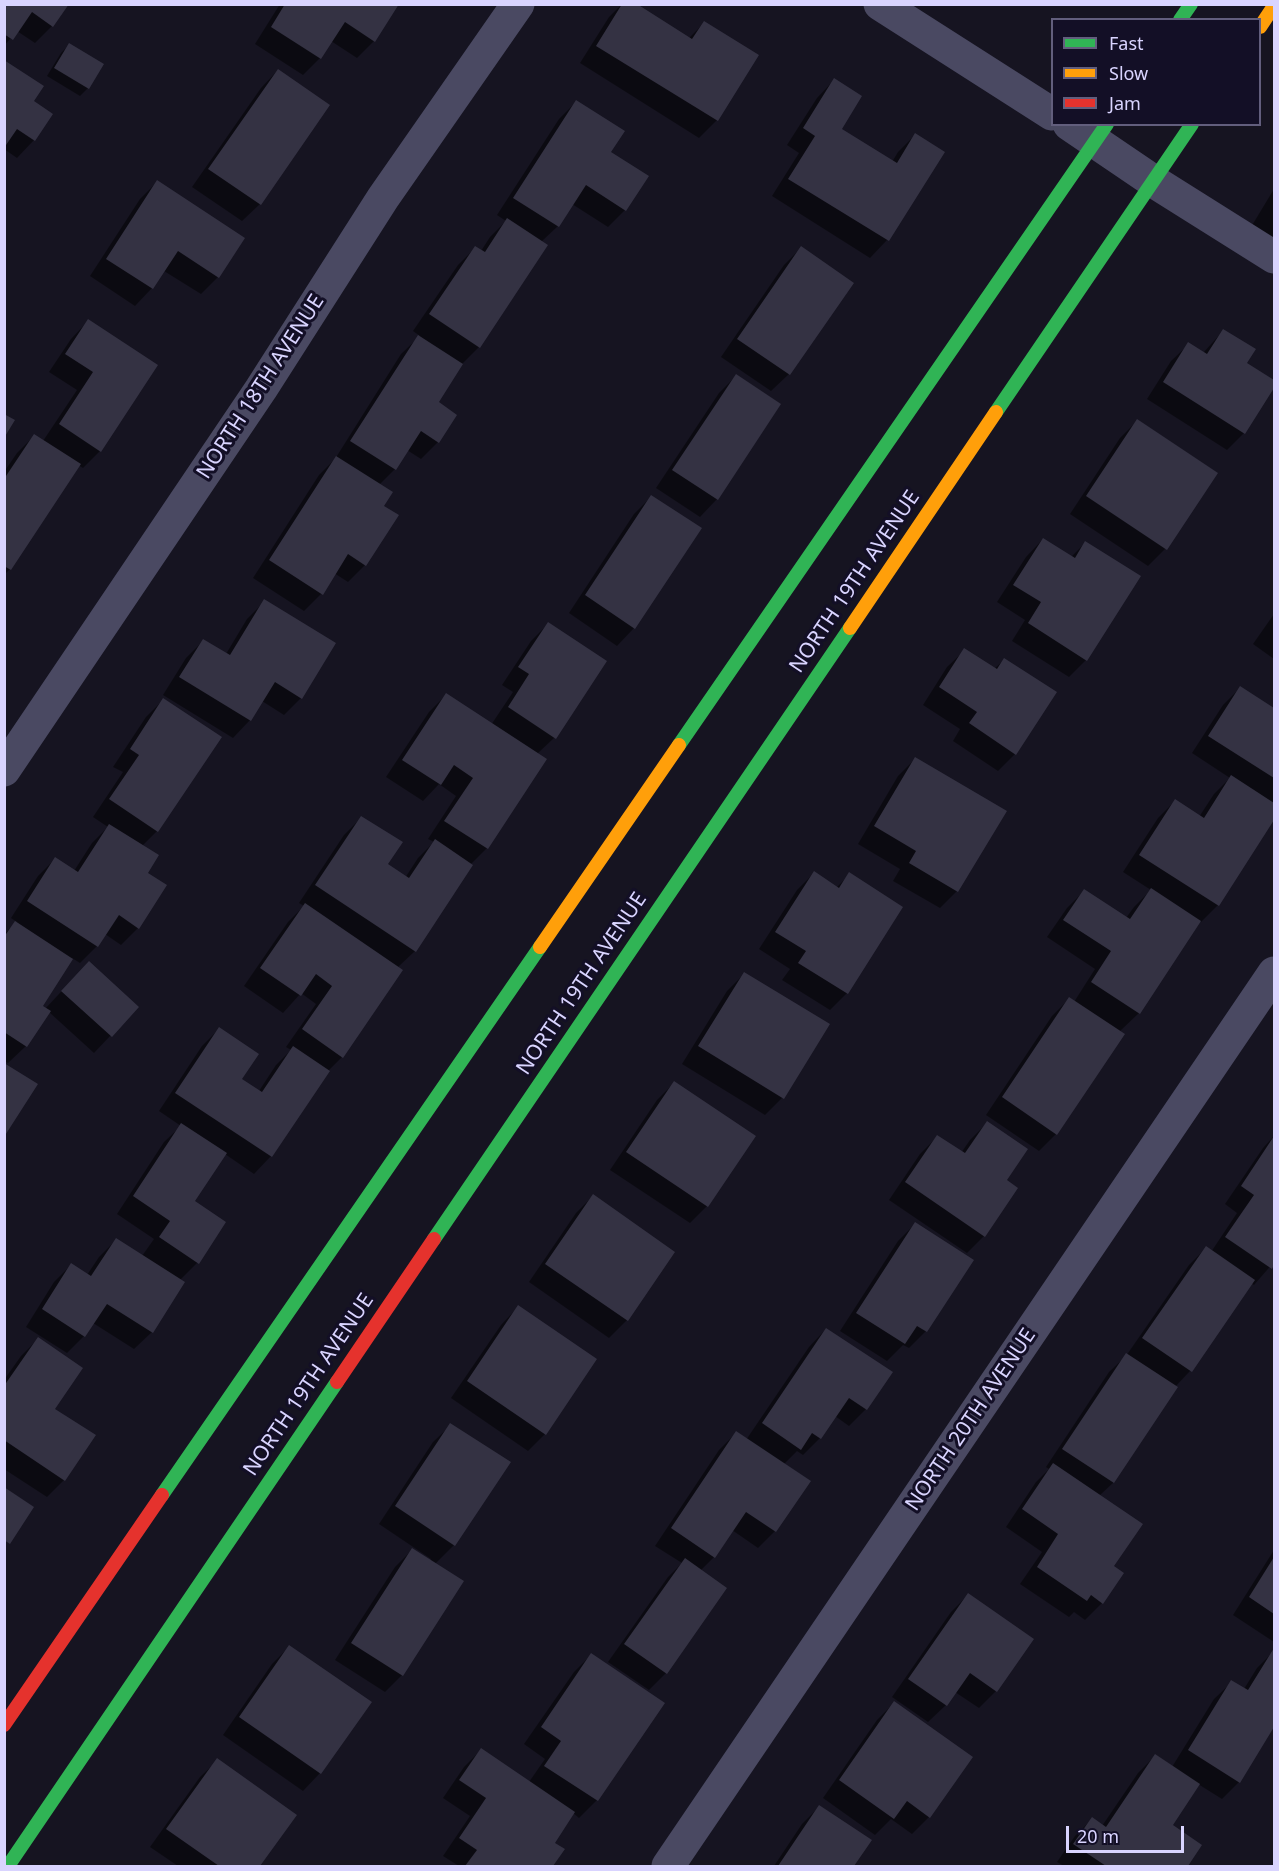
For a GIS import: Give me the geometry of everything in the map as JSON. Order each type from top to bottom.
[{"type":"main road","points":[[1181,18],[1191,4]]},
{"type":"main road","points":[[1261,26],[1275,6]]},
{"type":"main road","name":"NORTH 19TH AVENUE","points":[[8,1866],[1191,126]]},
{"type":"main road","points":[[4,1725],[1090,130]]},
{"type":"street","name":"NORTH 18TH AVENUE","points":[[4,770],[261,389],[383,198],[518,4]]},
{"type":"street","points":[[880,4],[1051,113]]},
{"type":"street","points":[[1090,130],[1153,181],[1275,257]]},
{"type":"street","name":"NORTH 20TH AVENUE","points":[[668,1866],[1275,973]]},
{"type":"building","points":[[4,4],[69,4],[53,27],[32,12],[13,40],[4,34]]},
{"type":"building","points":[[285,4],[399,4],[375,42],[345,22],[321,59],[271,27]]},
{"type":"building","points":[[622,4],[637,4],[692,39],[704,21],[759,55],[718,121],[596,46]]},
{"type":"building","points":[[69,43],[104,64],[89,89],[54,68]]},
{"type":"building","points":[[4,60],[44,86],[34,101],[53,114],[35,141],[17,129],[4,148]]},
{"type":"building","points":[[278,69],[330,105],[261,205],[208,169]]},
{"type":"building","points":[[834,78],[862,96],[842,129],[897,163],[915,133],[945,152],[889,241],[788,179],[815,136],[803,128]]},
{"type":"building","points":[[576,100],[625,131],[611,152],[649,176],[626,211],[586,185],[559,227],[513,198]]},
{"type":"building","points":[[157,180],[245,238],[219,278],[178,251],[153,289],[106,259]]},
{"type":"building","points":[[507,218],[548,245],[480,348],[429,314],[475,246],[485,252]]},
{"type":"building","points":[[801,246],[854,283],[790,375],[737,339]]},
{"type":"building","points":[[88,319],[158,365],[101,452],[59,424],[93,372],[65,354]]},
{"type":"building","points":[[1223,329],[1256,349],[1247,363],[1274,380],[1274,388],[1245,434],[1163,382],[1188,342],[1207,354]]},
{"type":"building","points":[[418,335],[463,364],[439,402],[457,415],[439,443],[421,431],[396,470],[350,441]]},
{"type":"building","points":[[736,374],[781,404],[718,500],[672,470]]},
{"type":"building","points":[[4,414],[15,420],[4,438]]},
{"type":"building","points":[[1137,419],[1218,473],[1167,550],[1086,496]]},
{"type":"building","points":[[34,434],[81,464],[11,570],[4,566],[4,479]]},
{"type":"building","points":[[336,456],[393,492],[384,506],[399,515],[366,566],[348,554],[323,595],[269,560]]},
{"type":"building","points":[[651,495],[702,528],[635,629],[585,595]]},
{"type":"building","points":[[1043,538],[1075,558],[1085,541],[1141,576],[1087,661],[1028,623],[1041,602],[1013,585]]},
{"type":"building","points":[[264,599],[336,643],[302,699],[275,682],[251,721],[179,677],[203,639],[230,655]]},
{"type":"building","points":[[548,622],[607,661],[556,739],[508,707],[529,674],[518,667]]},
{"type":"building","points":[[964,648],[997,669],[1004,658],[1057,692],[1016,755],[969,723],[977,712],[939,687]]},
{"type":"building","points":[[1240,686],[1274,708],[1274,778],[1208,736]]},
{"type":"building","points":[[446,693],[547,759],[488,849],[444,821],[473,778],[454,765],[441,785],[402,760]]},
{"type":"building","points":[[163,698],[222,737],[158,832],[109,799],[139,755],[130,749]]},
{"type":"building","points":[[915,757],[1007,811],[958,892],[909,863],[916,851],[874,826]]},
{"type":"building","points":[[1231,775],[1274,803],[1274,820],[1219,906],[1139,855],[1175,799],[1204,818]]},
{"type":"building","points":[[361,816],[403,842],[388,864],[409,878],[435,839],[473,865],[416,952],[315,885]]},
{"type":"building","points":[[109,824],[159,855],[148,873],[167,885],[139,929],[119,915],[98,947],[27,901],[55,857],[78,872]]},
{"type":"building","points":[[814,871],[839,888],[849,872],[903,907],[848,994],[798,963],[806,951],[775,932]]},
{"type":"building","points":[[1151,888],[1201,921],[1140,1014],[1091,982],[1111,951],[1063,920],[1084,889],[1130,919]]},
{"type":"building","points":[[305,903],[403,970],[343,1058],[302,1029],[332,986],[316,974],[301,996],[260,968]]},
{"type":"building","points":[[15,921],[73,959],[43,1006],[51,1011],[27,1047],[4,1032],[4,937]]},
{"type":"building","points":[[89,961],[139,1007],[112,1037],[61,991]]},
{"type":"building","points":[[744,972],[830,1024],[784,1099],[698,1046]]},
{"type":"building","points":[[1069,997],[1125,1034],[1057,1135],[1002,1097]]},
{"type":"building","points":[[219,1027],[259,1054],[242,1079],[262,1092],[293,1046],[330,1071],[272,1157],[175,1093]]},
{"type":"building","points":[[4,1063],[38,1084],[4,1137]]},
{"type":"building","points":[[674,1081],[756,1136],[708,1207],[626,1152]]},
{"type":"building","points":[[987,1121],[1028,1149],[1007,1180],[1018,1188],[985,1237],[905,1182],[937,1135],[965,1153]]},
{"type":"building","points":[[181,1123],[227,1153],[195,1201],[226,1222],[199,1264],[159,1237],[170,1221],[133,1196]]},
{"type":"building","points":[[1274,1136],[1274,1265],[1272,1269],[1225,1237],[1254,1195],[1241,1186]]},
{"type":"building","points":[[593,1194],[675,1252],[628,1321],[545,1264]]},
{"type":"building","points":[[915,1222],[974,1260],[927,1332],[917,1326],[905,1344],[856,1313]]},
{"type":"building","points":[[116,1238],[185,1282],[153,1333],[107,1304],[85,1337],[42,1309],[71,1263],[91,1276]]},
{"type":"building","points":[[1206,1246],[1255,1280],[1192,1372],[1142,1338]]},
{"type":"building","points":[[518,1305],[597,1359],[546,1435],[467,1381]]},
{"type":"building","points":[[826,1328],[893,1372],[867,1410],[849,1398],[821,1439],[812,1433],[801,1450],[762,1423]]},
{"type":"building","points":[[38,1337],[83,1368],[55,1409],[96,1435],[65,1481],[4,1440],[4,1386]]},
{"type":"building","points":[[1126,1353],[1178,1387],[1114,1483],[1062,1449]]},
{"type":"building","points":[[450,1423],[511,1462],[455,1546],[395,1506]]},
{"type":"building","points":[[736,1431],[811,1481],[776,1532],[746,1512],[715,1558],[671,1528]]},
{"type":"building","points":[[1053,1463],[1143,1524],[1114,1566],[1124,1573],[1103,1604],[1091,1595],[1087,1601],[1037,1567],[1058,1534],[1022,1509]]},
{"type":"building","points":[[4,1487],[34,1507],[10,1544],[4,1540]]},
{"type":"building","points":[[412,1548],[464,1581],[403,1676],[351,1643]]},
{"type":"building","points":[[1274,1557],[1274,1614],[1249,1597]]},
{"type":"building","points":[[685,1558],[727,1588],[667,1674],[624,1644]]},
{"type":"building","points":[[968,1593],[1034,1639],[997,1692],[970,1673],[947,1706],[908,1679]]},
{"type":"building","points":[[289,1645],[372,1702],[321,1774],[239,1717]]},
{"type":"building","points":[[1274,1648],[1274,1727],[1240,1783],[1188,1750],[1231,1680],[1248,1690]]},
{"type":"building","points":[[591,1653],[665,1703],[598,1801],[544,1766],[561,1741],[541,1727]]},
{"type":"building","points":[[894,1701],[973,1757],[930,1818],[907,1801],[894,1819],[839,1780]]},
{"type":"building","points":[[481,1748],[575,1812],[555,1843],[565,1849],[553,1866],[465,1866],[477,1850],[459,1838],[486,1798],[459,1780]]},
{"type":"building","points":[[1155,1754],[1200,1784],[1173,1825],[1202,1845],[1188,1866],[1106,1866],[1073,1844],[1092,1817],[1106,1827]]},
{"type":"building","points":[[217,1758],[297,1815],[260,1866],[219,1866],[166,1829]]},
{"type":"building","points":[[819,1805],[872,1840],[854,1866],[778,1866]]},
{"type":"traffic: fast","points":[[1181,18],[1191,4]]},
{"type":"traffic: fast","points":[[679,745],[1106,126]]},
{"type":"traffic: fast","points":[[996,412],[1191,126]]},
{"type":"traffic: fast","points":[[434,1239],[850,628]]},
{"type":"traffic: fast","points":[[162,1495],[540,947]]},
{"type":"traffic: fast","points":[[8,1866],[337,1382]]},
{"type":"traffic: slow","points":[[1261,26],[1274,6]]},
{"type":"traffic: slow","points":[[850,628],[996,412]]},
{"type":"traffic: slow","points":[[540,947],[679,745]]},
{"type":"traffic: jam","points":[[337,1382],[434,1239]]},
{"type":"traffic: jam","points":[[4,1725],[162,1495]]}]
